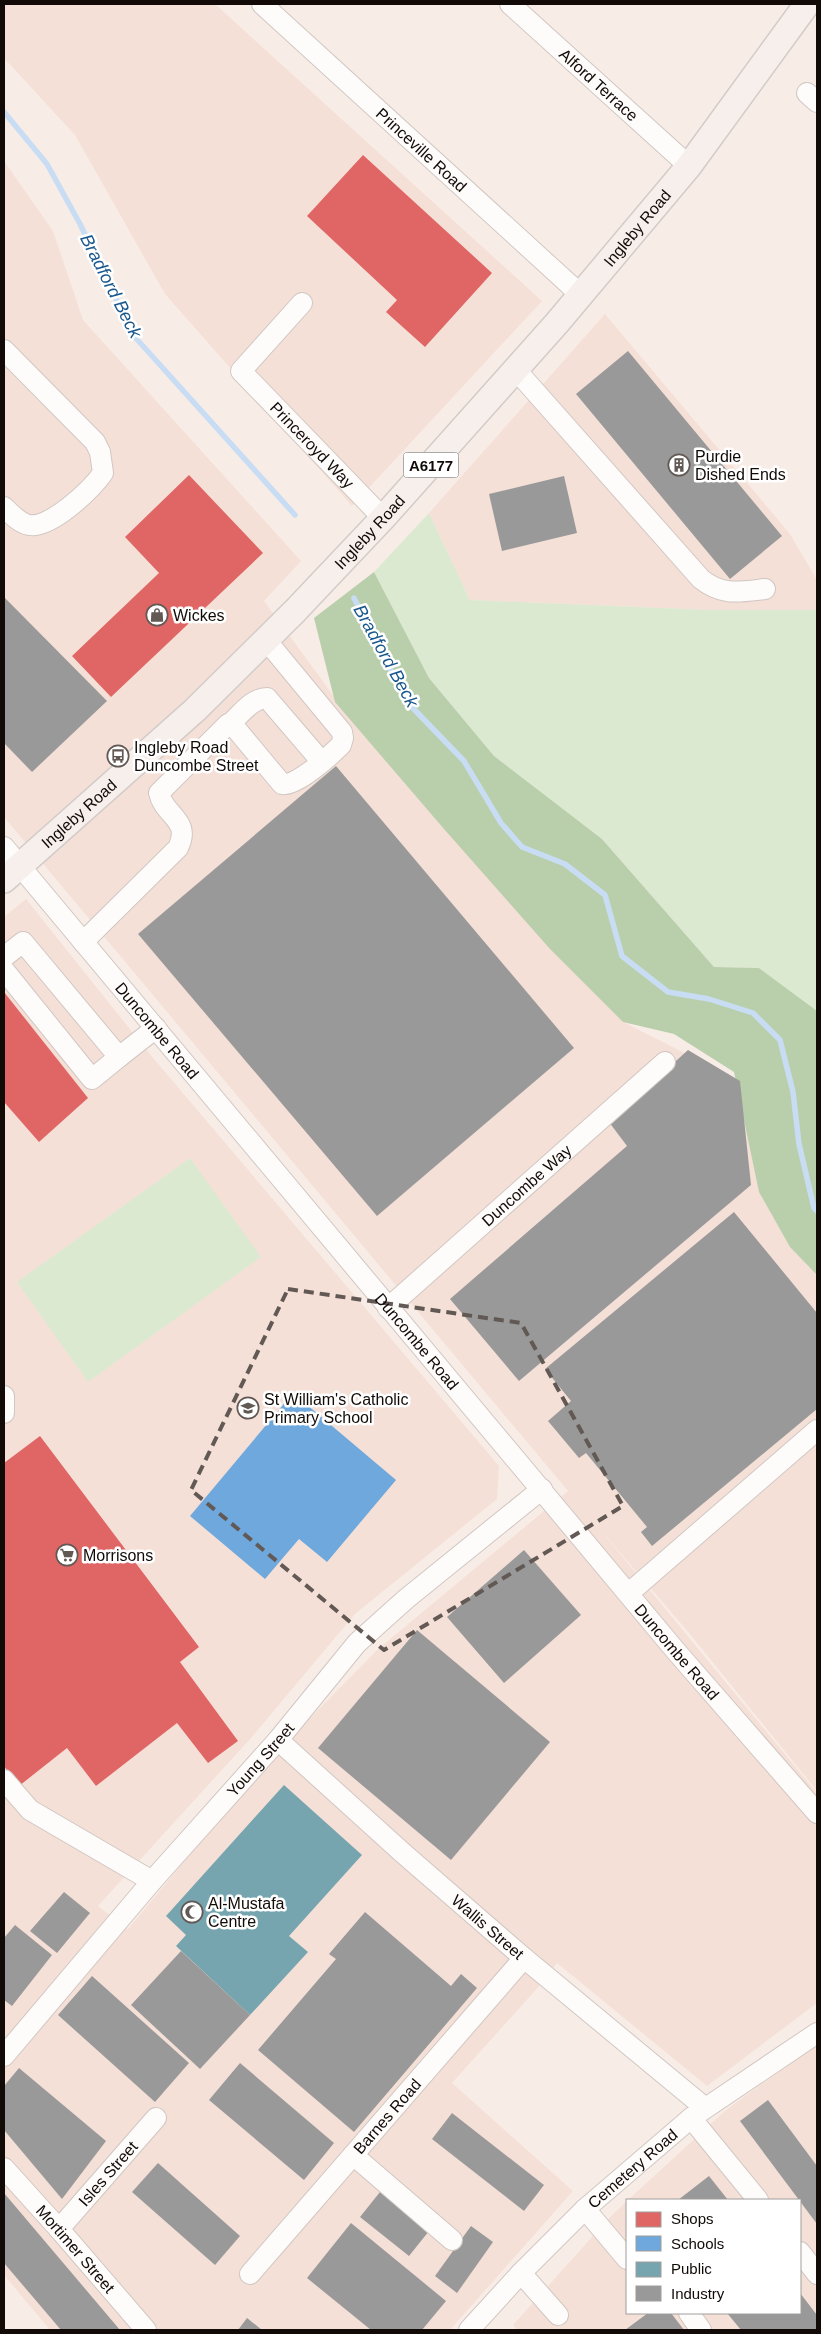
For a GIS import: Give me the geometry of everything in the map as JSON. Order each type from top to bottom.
[{"type":"main road","name":"Ingleby Road","points":[[12,874],[195,710],[266,640],[383,518],[516,370],[689,166],[807,4]]},
{"type":"street","name":"Princeville Road","points":[[262,4],[581,295]]},
{"type":"street","name":"Alford Terrace","points":[[510,4],[689,166]]},
{"type":"street","name":"Princeroyd Way","points":[[302,303],[241,371],[383,518]]},
{"type":"street","points":[[4,507],[20,521],[29,525],[50,522],[96,482],[103,473],[100,452],[95,442],[7,359]]},
{"type":"street","points":[[516,370],[701,579],[713,588],[728,592],[765,589]]},
{"type":"street","points":[[230,724],[282,784],[287,785],[341,745],[342,732],[266,640]]},
{"type":"street","points":[[83,942],[178,848],[182,840],[181,825],[160,799],[159,794],[252,704],[260,698],[267,698],[321,761]]},
{"type":"street","name":"Duncombe Road","points":[[4,847],[12,874],[83,942],[675,1650],[796,1786],[817,1813]]},
{"type":"street","points":[[4,957],[23,942],[119,1057]]},
{"type":"street","points":[[4,970],[92,1079],[156,1028]]},
{"type":"street","name":"Duncombe Way","points":[[388,1308],[665,1062]]},
{"type":"street","points":[[4,1396],[4,1413]]},
{"type":"street","points":[[629,1593],[817,1430]]},
{"type":"street","name":"Young Street","points":[[4,2056],[152,1880],[278,1740],[357,1643],[406,1599],[542,1489]]},
{"type":"street","name":"Wallis Street","points":[[278,1740],[697,2113],[757,2199]]},
{"type":"street","points":[[4,1780],[30,1810],[152,1880]]},
{"type":"street","name":"Barnes Road","points":[[250,2274],[524,1958]]},
{"type":"street","name":"Cemetery Road","points":[[469,2330],[521,2272],[585,2210],[697,2113],[817,2033]]},
{"type":"street","name":"Isles Street","points":[[59,2228],[156,2118]]},
{"type":"street","points":[[353,2155],[452,2240]]},
{"type":"street","name":"Mortimer Street","points":[[4,2168],[59,2228],[146,2330]]},
{"type":"street","points":[[585,2210],[626,2258]]},
{"type":"street","points":[[801,2253],[817,2274]]},
{"type":"street","points":[[521,2272],[558,2315]]},
{"type":"street","points":[[690,2314],[701,2330]]},
{"type":"highlighted area","points":[[288,1289],[521,1323],[623,1506],[384,1650],[191,1490]]},
{"type":"shaded area","points":[[4,4],[215,4],[542,301],[352,506],[165,294],[75,135],[4,58]]},
{"type":"shaded area","points":[[4,161],[53,231],[83,320],[301,561],[264,601],[333,695],[623,1022],[740,1081],[817,1241],[817,1791],[689,1633],[598,1527],[817,1793],[817,2003],[707,2086],[557,1963],[541,1984],[452,2083],[573,2191],[450,2330],[50,2330],[4,2275],[4,917],[26,899],[149,1053],[499,1466],[497,1499],[355,1614],[251,1738],[98,1906],[128,1929],[268,1761],[377,1650],[568,1491],[4,817]]},
{"type":"shaded area","points":[[605,314],[790,534],[817,580],[817,610],[710,610],[470,600],[429,513]]},
{"type":"shaded area","points":[[817,2044],[817,2330],[517,2330],[513,2325],[610,2217],[626,2202],[626,2314],[801,2314],[801,2199],[629,2199],[726,2110]]},
{"type":"green space","points":[[429,513],[470,600],[710,610],[817,610],[817,1011],[759,968],[714,967],[602,839],[494,756],[429,678],[374,572]]},
{"type":"green space","points":[[374,572],[429,678],[494,756],[602,839],[714,967],[759,968],[817,1011],[817,1275],[790,1247],[759,1192],[734,1072],[674,1034],[623,1022],[550,949],[335,702],[314,618]]},
{"type":"green space","points":[[190,1158],[261,1257],[88,1382],[17,1282]]},
{"type":"building: Shops","points":[[363,155],[492,273],[425,347],[386,312],[397,300],[307,216]]},
{"type":"building: Shops","name":"Wickes","points":[[189,475],[263,553],[111,697],[72,656],[159,573],[125,537]]},
{"type":"building: Shops","points":[[4,992],[88,1098],[39,1142],[4,1102]]},
{"type":"building: Shops","name":"Morrisons","points":[[40,1436],[199,1647],[180,1662],[238,1741],[208,1763],[177,1723],[96,1786],[67,1748],[19,1786],[4,1766],[4,1463]]},
{"type":"building: Schools","points":[[293,1393],[396,1480],[327,1562],[299,1539],[265,1579],[190,1516]]},
{"type":"building: Public","points":[[284,1785],[362,1855],[289,1936],[308,1952],[250,2015],[176,1946],[186,1935],[166,1916]]},
{"type":"building: Industry","name":"Purdie Dished Ends","points":[[628,351],[782,536],[730,579],[576,394]]},
{"type":"building: Industry","points":[[564,476],[577,533],[502,551],[489,494]]},
{"type":"building: Industry","points":[[4,597],[107,701],[32,772],[4,743]]},
{"type":"building: Industry","points":[[336,766],[574,1048],[377,1216],[138,934]]},
{"type":"building: Industry","points":[[688,1050],[740,1081],[751,1185],[519,1381],[450,1299],[627,1146],[609,1122]]},
{"type":"building: Industry","points":[[734,1212],[817,1313],[817,1409],[652,1546],[641,1532],[647,1527],[586,1453],[579,1458],[548,1421],[571,1401],[545,1369]]},
{"type":"building: Industry","points":[[524,1550],[581,1615],[504,1683],[447,1617]]},
{"type":"building: Industry","points":[[417,1630],[550,1742],[451,1860],[318,1748]]},
{"type":"building: Industry","points":[[64,1892],[90,1913],[57,1953],[30,1931]]},
{"type":"building: Industry","points":[[365,1912],[451,1986],[461,1974],[477,1988],[354,2132],[258,2050],[336,1959],[329,1954]]},
{"type":"building: Industry","points":[[15,1925],[52,1955],[12,2006],[4,2000],[4,1938]]},
{"type":"building: Industry","points":[[181,1951],[250,2015],[200,2069],[131,2005]]},
{"type":"building: Industry","points":[[92,1976],[189,2063],[155,2102],[58,2015]]},
{"type":"building: Industry","points":[[240,2063],[334,2143],[304,2180],[209,2100]]},
{"type":"building: Industry","points":[[19,2068],[106,2141],[62,2199],[4,2130],[4,2086]]},
{"type":"building: Industry","points":[[768,2100],[817,2166],[817,2224],[801,2203],[801,2199],[798,2199],[740,2121]]},
{"type":"building: Industry","points":[[452,2113],[544,2185],[524,2211],[432,2139]]},
{"type":"building: Industry","points":[[158,2163],[240,2236],[215,2265],[132,2192]]},
{"type":"building: Industry","points":[[709,2176],[727,2199],[679,2199]]},
{"type":"building: Industry","points":[[380,2192],[429,2231],[409,2256],[360,2217]]},
{"type":"building: Industry","points":[[4,2193],[120,2330],[61,2330],[4,2263]]},
{"type":"building: Industry","points":[[351,2223],[446,2301],[422,2330],[371,2330],[307,2278]]},
{"type":"building: Industry","points":[[471,2226],[493,2242],[457,2293],[435,2276]]},
{"type":"building: Industry","points":[[801,2294],[817,2315],[817,2330],[741,2330],[728,2314],[801,2314]]},
{"type":"building: Industry","points":[[647,2314],[672,2314],[684,2330],[625,2330]]},
{"type":"building: Industry","points":[[247,2318],[262,2330],[238,2330]]},
{"type":"waterway","name":"Bradford Beck","points":[[4,112],[47,164],[80,224],[134,336],[295,515]]},
{"type":"waterway","name":"Bradford Beck","points":[[354,598],[407,702],[464,761],[501,823],[522,847],[565,864],[605,895],[622,956],[668,992],[709,999],[753,1013],[780,1040],[793,1092],[799,1144],[814,1208],[817,1211]]},
{"type":"place","name":"Purdie Dished Ends","points":[[679,465]]},
{"type":"place","name":"Wickes","points":[[157,615]]},
{"type":"place","name":"Ingleby Road Duncombe Street","points":[[118,756]]},
{"type":"place","name":"St William's Catholic Primary School","points":[[248,1408]]},
{"type":"place","name":"Morrisons","points":[[67,1555]]},
{"type":"place","name":"Al-Mustafa Centre","points":[[192,1912]]}]
